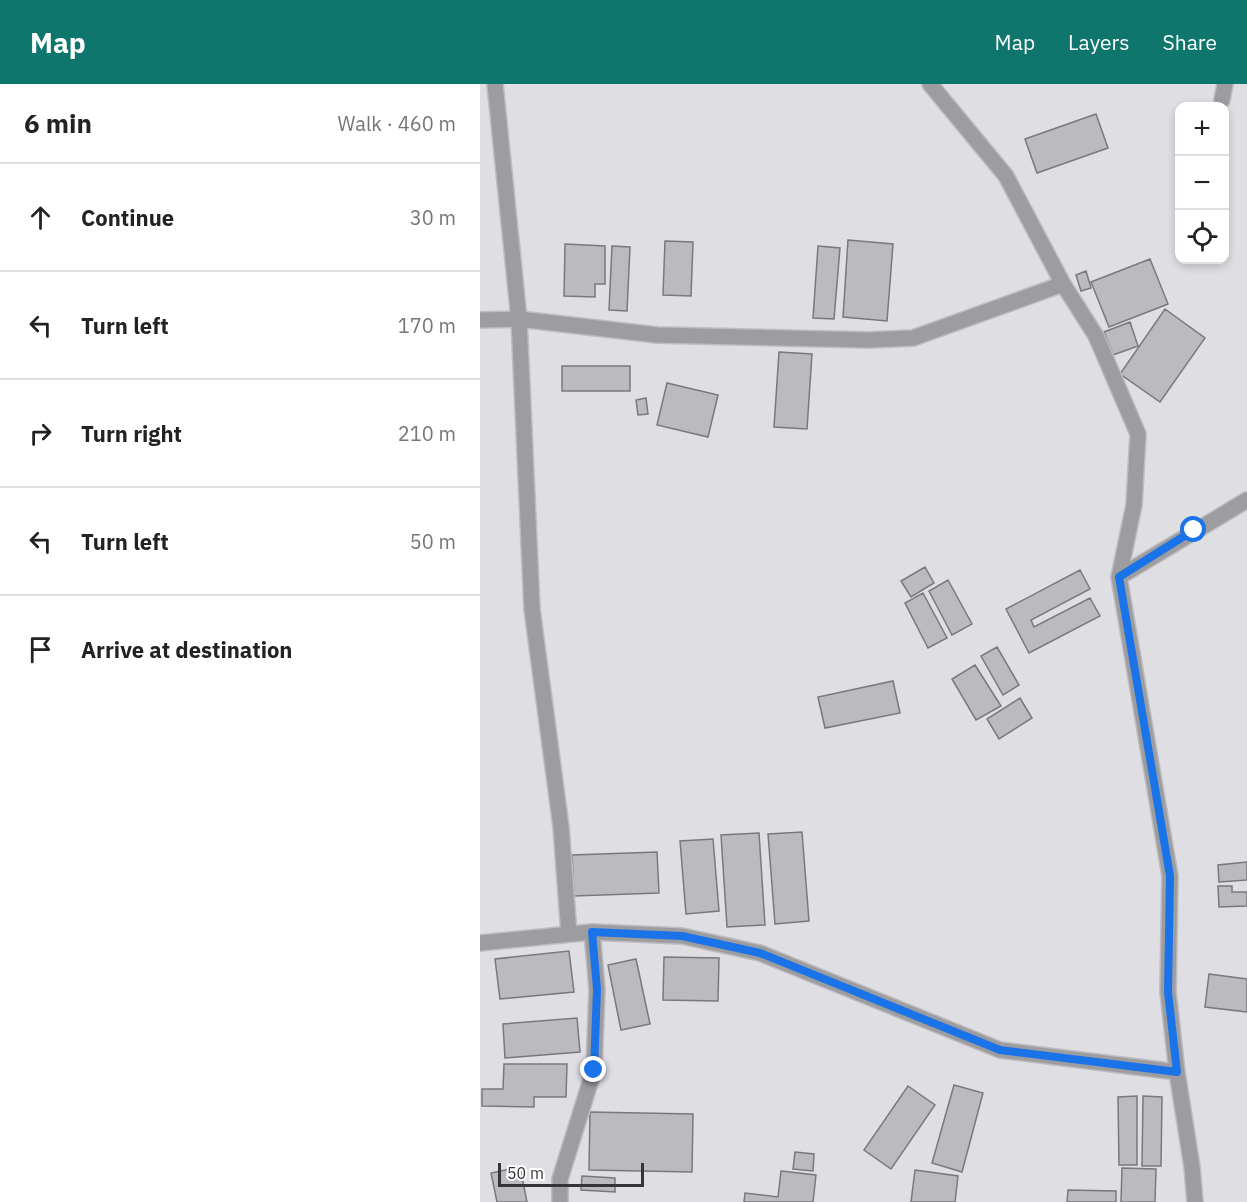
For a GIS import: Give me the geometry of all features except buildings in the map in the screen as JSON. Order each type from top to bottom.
[{"type":"street","points":[[495,84],[519,319],[532,609],[561,827],[569,934]]},
{"type":"street","points":[[930,84],[1006,176],[1063,284],[1096,336],[1138,434],[1134,505],[1119,577],[1170,876],[1168,992],[1195,1202]]},
{"type":"street","points":[[1222,100],[1225,84]]},
{"type":"street","points":[[480,320],[519,319],[657,335],[868,340],[913,338],[1063,284]]},
{"type":"street","points":[[1119,577],[1194,530],[1247,501]]},
{"type":"street","points":[[480,943],[592,932],[682,936],[760,953],[1000,1050],[1177,1072]]},
{"type":"street","points":[[560,1202],[560,1179],[594,1070],[597,989],[592,932]]},
{"type":"route","points":[[594,1070],[597,989],[592,932],[682,936],[760,953],[1000,1050],[1177,1072],[1168,992],[1170,876],[1119,577],[1194,530]]}]
